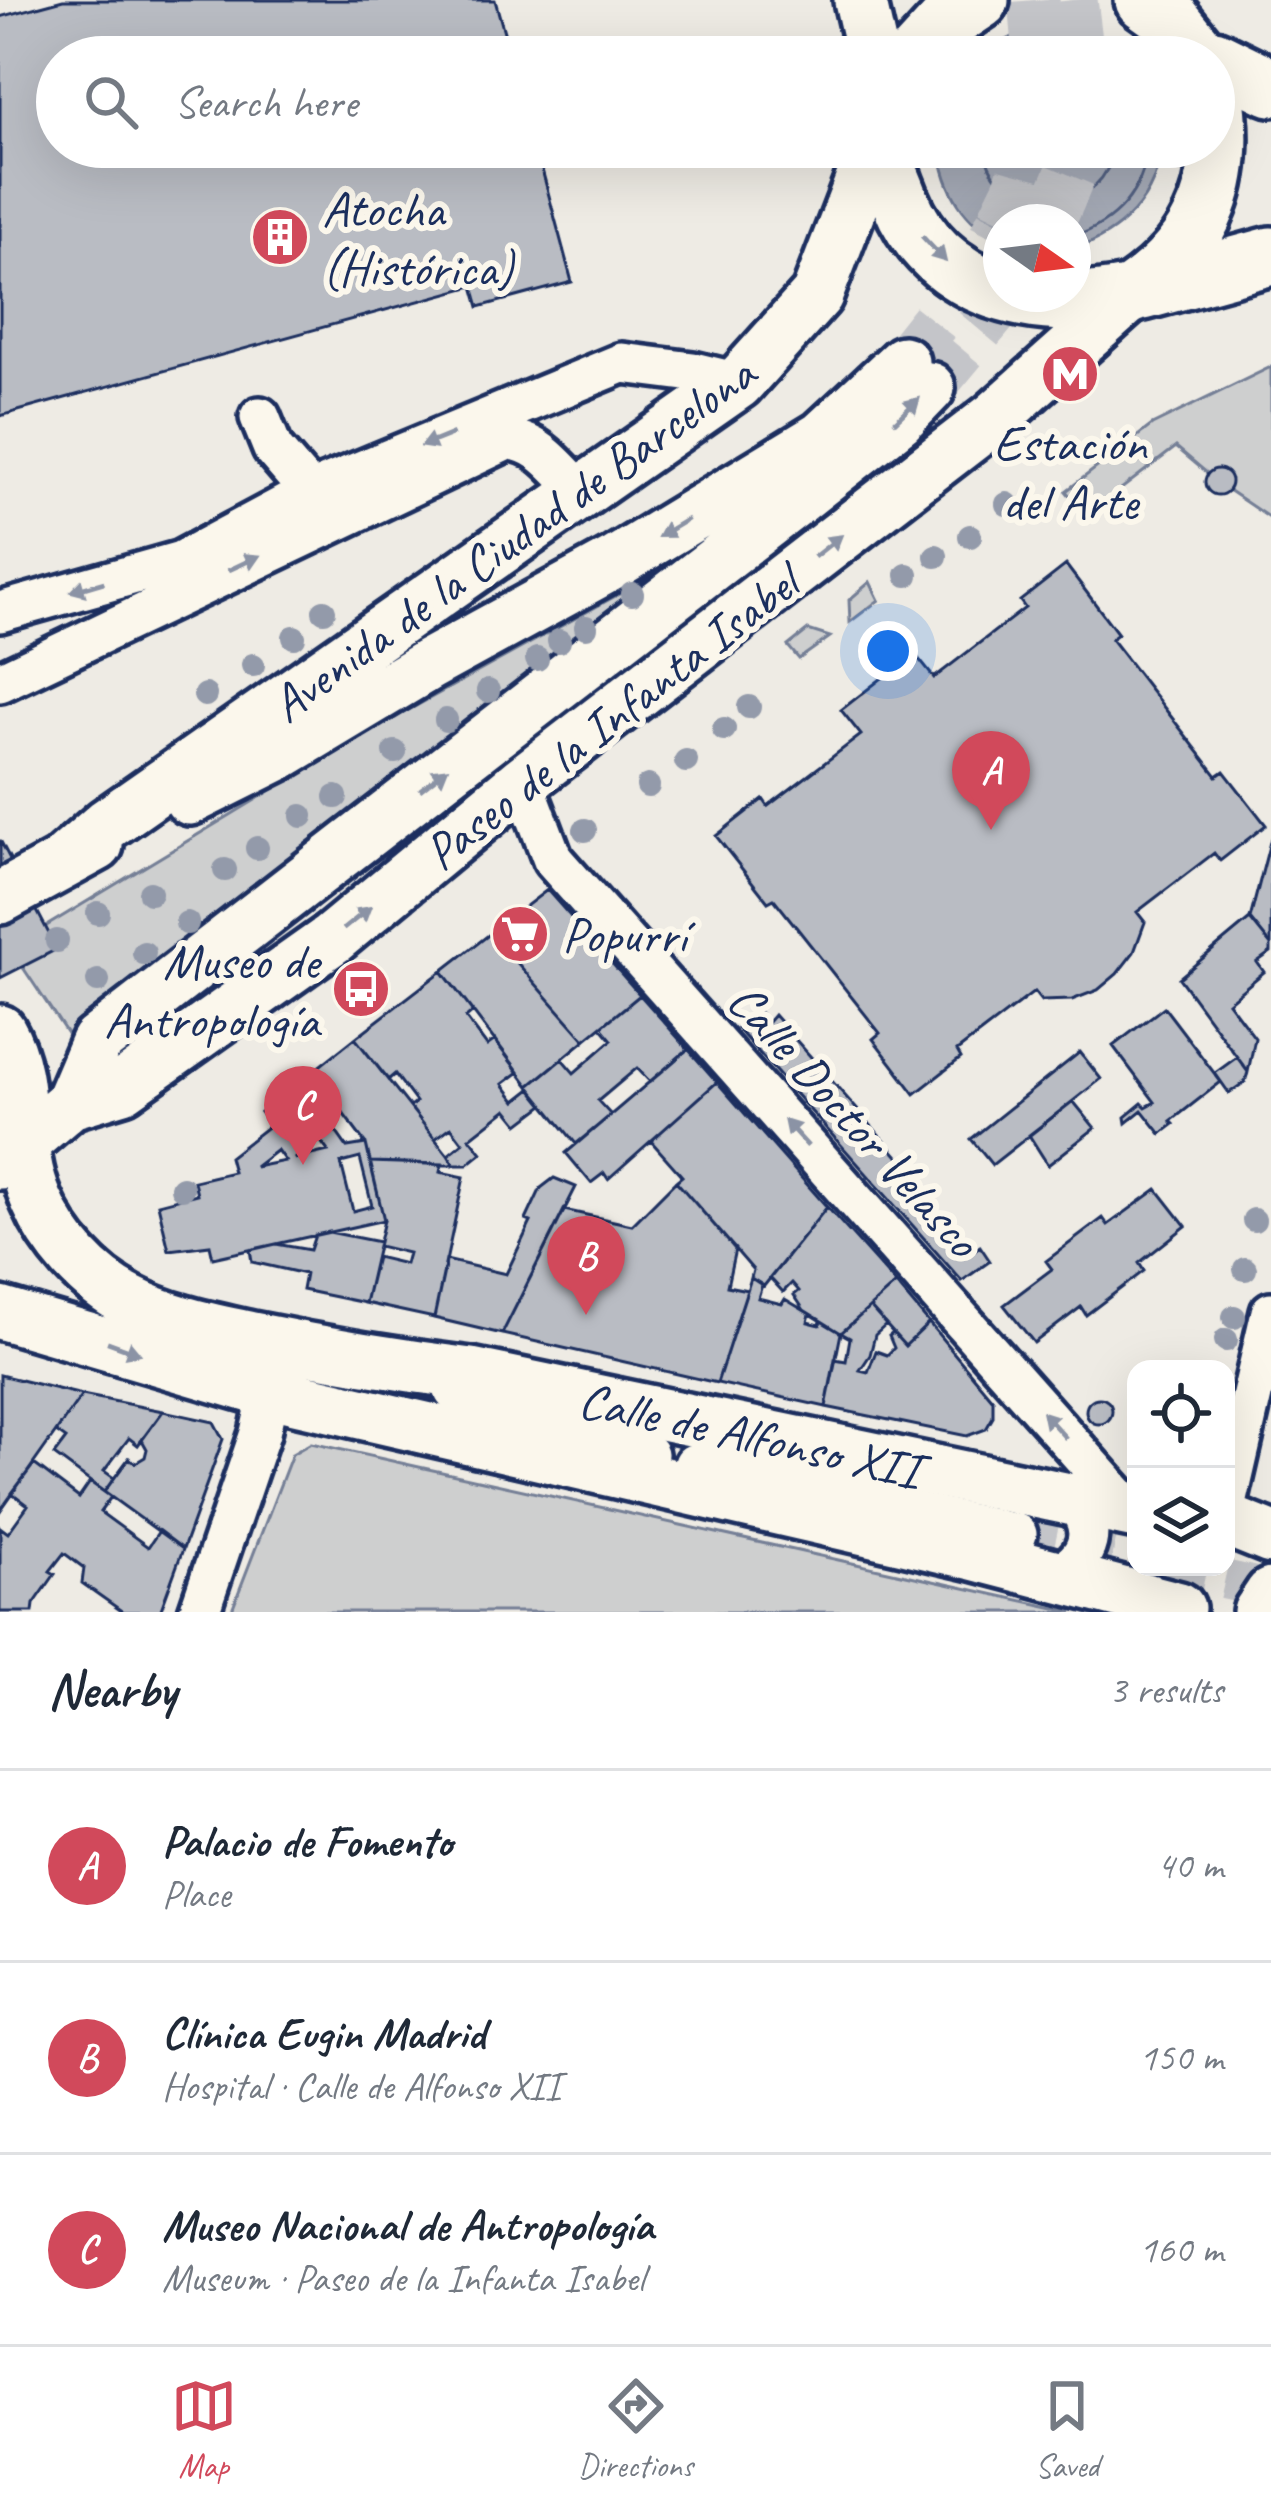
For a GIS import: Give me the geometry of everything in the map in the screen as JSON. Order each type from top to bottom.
[{"type":"highway","points":[[935,36],[980,0]]},
{"type":"highway","points":[[1144,0],[1186,36]]},
{"type":"highway","points":[[1235,73],[1271,87]]},
{"type":"highway","points":[[886,168],[905,212],[936,254],[958,273],[1002,295],[1072,305],[1130,295],[1247,263]]},
{"type":"highway","points":[[1130,295],[1170,266],[1199,229],[1214,168]]},
{"type":"main road","points":[[860,0],[868,36]]},
{"type":"main road","name":"Avenida de la Ciudad de Barcelona","points":[[66,860],[107,824],[738,383],[817,295],[866,168]]},
{"type":"main road","name":"Paseo de la Infanta Isabel","points":[[10,1155],[70,1103],[123,1088],[332,939],[523,781],[994,418],[1130,295]]},
{"type":"main road","name":"Paseo de la Infanta Isabel","points":[[70,1103],[96,1042],[114,1026],[899,419],[916,375]]},
{"type":"main road","name":"Avenida de la Ciudad de Barcelona","points":[[0,898],[66,860],[280,754],[428,665],[618,561],[916,375]]},
{"type":"main road","name":"Calle de Alfonso XII","points":[[0,1031],[10,1049],[20,1098],[10,1155],[51,1228],[88,1272],[149,1310],[197,1326],[364,1361],[471,1374],[1127,1512]]},
{"type":"main road","name":"Calle de Alfonso XII","points":[[0,1312],[269,1392],[1057,1574],[1114,1601],[1177,1595]]},
{"type":"main road","points":[[1258,1612],[1271,1594]]},
{"type":"street","points":[[1247,263],[1271,230]]},
{"type":"street","points":[[0,612],[181,561],[310,492],[622,363],[693,371],[738,383]]},
{"type":"street","points":[[260,417],[273,449],[310,492]]},
{"type":"street","points":[[0,682],[507,440],[525,440],[584,495]]},
{"type":"street","name":"Calle Doctor Velasco","points":[[523,781],[553,860],[1127,1505]]},
{"type":"street","points":[[1251,1531],[1270,1321]]},
{"type":"street","name":"Calle de Alfonso XII","points":[[364,1361],[648,1454]]},
{"type":"street","points":[[199,1612],[260,1433],[269,1392]]},
{"type":"street","name":"Calle de Alfonso XII","points":[[351,1410],[648,1454],[1017,1534]]},
{"type":"street","points":[[1057,1574],[1077,1562],[1088,1542],[1088,1522],[1072,1501]]},
{"type":"shaded area","points":[[1271,367],[1271,519],[1228,490],[1231,479],[1218,469],[1208,474],[1176,447],[1086,516],[1066,491],[1152,425]]},
{"type":"shaded area","points":[[726,535],[68,1035],[10,948],[358,738]]},
{"type":"shaded area","points":[[870,582],[879,600],[850,622],[849,600]]},
{"type":"shaded area","points":[[808,630],[830,637],[799,659],[788,646]]},
{"type":"shaded area","points":[[311,1443],[1073,1612],[231,1612],[292,1454]]},
{"type":"water","points":[[1043,29],[1081,36],[1014,36]]},
{"type":"water","points":[[943,168],[1157,168],[1133,212],[1091,242],[1091,204],[983,204],[983,229],[958,202]]},
{"type":"building","name":"Atocha (Histórica)","points":[[63,0],[495,0],[505,36],[36,36],[36,168],[542,168],[572,282],[479,307],[473,286],[0,416],[0,17]]},
{"type":"building","points":[[1218,469],[1231,482],[1218,495],[1205,482]]},
{"type":"building","points":[[1066,565],[1118,634],[1111,639],[1217,776],[1224,771],[1266,825],[1220,861],[1214,853],[1137,912],[1145,922],[1134,952],[1098,990],[1072,1000],[1041,1001],[1034,992],[957,1051],[961,1058],[915,1094],[873,1039],[880,1033],[774,899],[768,902],[716,836],[763,799],[768,806],[861,735],[841,710],[914,653],[934,678],[1025,608],[1020,601]]},
{"type":"building","points":[[1271,838],[1271,945],[1250,919]]},
{"type":"building","points":[[0,840],[57,949],[0,978]]},
{"type":"building","points":[[547,890],[640,995],[585,1040],[491,933]]},
{"type":"building","points":[[1250,919],[1271,945],[1271,952],[1257,962],[1264,972],[1228,1002],[1255,1038],[1248,1072],[1179,978]]},
{"type":"building","points":[[491,933],[585,1040],[529,1086],[442,971]]},
{"type":"building","points":[[442,971],[473,1012],[466,1018],[487,1046],[495,1040],[519,1072],[503,1084],[516,1101],[531,1089],[544,1105],[519,1124],[507,1109],[470,1138],[482,1153],[467,1165],[454,1165],[448,1155],[463,1143],[451,1127],[435,1139],[410,1107],[416,1102],[395,1074],[388,1080],[355,1038]]},
{"type":"building","points":[[640,995],[688,1049],[650,1082],[637,1068],[598,1101],[611,1115],[576,1144],[529,1086],[562,1059],[574,1073],[612,1040],[601,1027]]},
{"type":"building","points":[[1164,1007],[1221,1082],[1161,1134],[1142,1110],[1126,1123],[1125,1117],[1142,1103],[1146,1107],[1155,1102],[1113,1046]]},
{"type":"building","points":[[757,1010],[768,1022],[774,1015],[919,1180],[910,1186],[967,1255],[980,1246],[990,1261],[962,1281],[737,1028]]},
{"type":"building","points":[[355,1038],[454,1165],[370,1162],[366,1144],[312,1072]]},
{"type":"building","points":[[688,1049],[717,1082],[608,1179],[604,1173],[591,1183],[566,1153]]},
{"type":"building","points":[[1080,1052],[1101,1079],[992,1165],[971,1139]]},
{"type":"building","points":[[1237,1057],[1248,1072],[1245,1082],[1229,1093],[1215,1073]]},
{"type":"building","points":[[312,1072],[343,1113],[330,1123],[347,1147],[366,1144],[384,1220],[213,1258],[210,1245],[169,1250],[158,1204],[197,1194],[194,1181],[233,1172],[229,1157],[270,1125],[260,1112]],"holes":[[[319,1139],[328,1151],[294,1159]],[[277,1150],[285,1161],[255,1167]],[[360,1158],[372,1206],[353,1211],[341,1163]]]},
{"type":"building","points":[[717,1082],[827,1207],[764,1286],[751,1278],[753,1270],[676,1181],[682,1176],[651,1141]]},
{"type":"building","points":[[1073,1101],[1095,1128],[1048,1165],[1029,1135]]},
{"type":"building","points":[[370,1162],[442,1164],[440,1172],[464,1177],[434,1318],[365,1303],[376,1257],[405,1264],[408,1253],[378,1246],[384,1220]]},
{"type":"building","points":[[554,1178],[576,1187],[502,1334],[434,1318],[446,1260],[506,1274],[541,1188]]},
{"type":"building","points":[[676,1181],[735,1249],[727,1286],[747,1290],[717,1383],[502,1334],[564,1210],[632,1225]]},
{"type":"building","points":[[1157,1189],[1186,1226],[1139,1263],[1144,1271],[1086,1315],[1081,1307],[1034,1343],[1004,1305],[1052,1269],[1046,1261],[1103,1218],[1108,1225]]},
{"type":"building","points":[[827,1207],[896,1284],[841,1333],[804,1310],[792,1283],[783,1292],[770,1278]]},
{"type":"building","points":[[329,1232],[379,1242],[365,1303],[302,1290],[305,1274],[252,1262],[250,1250],[276,1244],[310,1250],[315,1235]]},
{"type":"building","points":[[751,1278],[762,1285],[758,1298],[782,1304],[785,1299],[810,1314],[808,1322],[820,1325],[821,1321],[841,1333],[826,1407],[717,1383]]},
{"type":"building","points":[[896,1284],[929,1323],[905,1346],[870,1307]]},
{"type":"building","points":[[870,1307],[886,1325],[875,1335],[860,1370],[868,1372],[876,1351],[887,1355],[894,1348],[889,1336],[893,1333],[905,1346],[929,1323],[993,1400],[993,1417],[986,1429],[967,1436],[826,1407],[835,1359],[846,1361],[850,1338],[841,1333]]},
{"type":"building","points":[[0,1375],[82,1395],[0,1511]]},
{"type":"building","points":[[82,1395],[163,1411],[138,1445],[129,1438],[104,1471],[114,1478],[104,1492],[54,1455],[66,1439],[56,1432]]},
{"type":"building","points":[[1099,1398],[1112,1411],[1099,1424],[1086,1411]]},
{"type":"building","points":[[163,1411],[214,1422],[223,1439],[183,1549],[104,1492],[129,1458],[135,1463],[145,1457],[142,1440]]},
{"type":"building","points":[[34,1464],[79,1498],[90,1482],[111,1497],[100,1512],[148,1547],[159,1531],[183,1549],[160,1612],[123,1612],[82,1583],[84,1568],[64,1553],[50,1571],[55,1574],[33,1612],[0,1612],[0,1527],[8,1533],[28,1505],[12,1493]]},
{"type":"tunnel","points":[[1034,0],[1037,36]]},
{"type":"tunnel","points":[[1072,0],[1076,36]]},
{"type":"tunnel","points":[[1011,204],[1024,168]]},
{"type":"tunnel","points":[[1058,204],[1071,168]]},
{"type":"tunnel","points":[[903,362],[983,260]]},
{"type":"tunnel","points":[[929,388],[993,312]]},
{"type":"tunnel","points":[[1017,1534],[1127,1558]]},
{"type":"tunnel","points":[[1208,1576],[1271,1590]]},
{"type":"place","name":"Atocha (Histórica)","points":[[280,237]]},
{"type":"place","name":"Estación del Arte","points":[[1070,374]]},
{"type":"place","name":"Palacio de Fomento","points":[[991,830]]},
{"type":"place","name":"Popurrí","points":[[520,934]]},
{"type":"place","name":"Museo de Antropología","points":[[361,989]]},
{"type":"place","name":"Museo Nacional de Antropología","points":[[303,1165]]},
{"type":"place","name":"Clínica Eugin Madrid","points":[[586,1315]]}]
